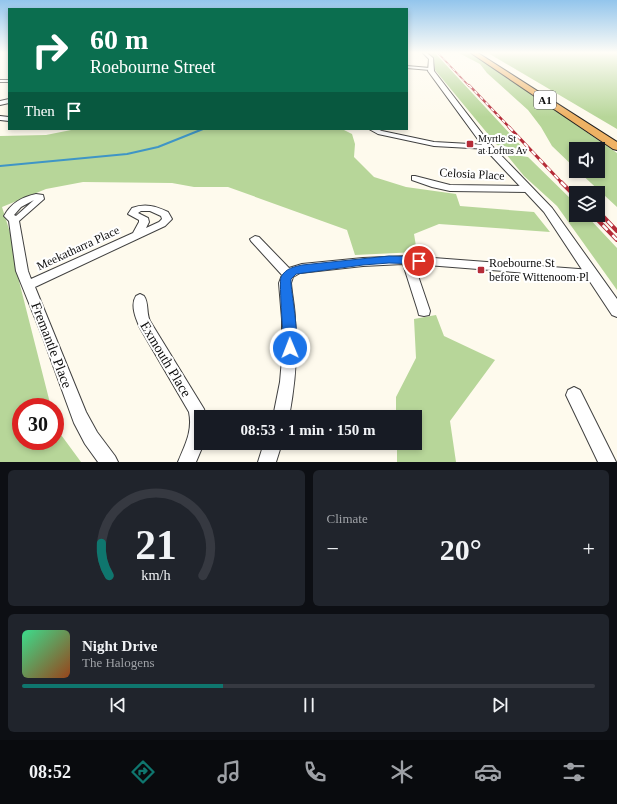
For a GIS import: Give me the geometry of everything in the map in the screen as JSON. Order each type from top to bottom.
[{"type":"highway","name":"A1","points":[[507,75],[617,147]]},
{"type":"highway","name":"A1","points":[[515,75],[617,139]]},
{"type":"street","points":[[434,75],[488,147],[548,210],[617,311]]},
{"type":"street","points":[[374,130],[380,133],[443,146],[488,147]]},
{"type":"street","name":"Celosia Place","points":[[415,178],[435,185],[450,188],[528,189]]},
{"type":"street","name":"Fremantle Place","points":[[14,220],[22,271],[29,285],[80,417],[91,438],[109,462]]},
{"type":"street","name":"Meekatharra Place","points":[[29,285],[138,233]]},
{"type":"street","points":[[255,239],[288,274]]},
{"type":"street","points":[[282,410],[287,384],[290,348],[289,322],[285,290],[286,278],[292,271],[302,268],[369,261],[407,260],[592,274]]},
{"type":"street","points":[[407,260],[424,311]]},
{"type":"street","name":"Exmouth Place","points":[[140,299],[141,315],[145,324],[191,400],[199,418],[197,440],[187,462]]},
{"type":"street","points":[[574,395],[607,462]]},
{"type":"street","points":[[267,462],[271,450]]},
{"type":"green space","points":[[439,75],[455,75],[525,150],[497,145]]},
{"type":"green space","points":[[489,75],[502,75],[601,142],[569,142],[569,162],[552,146],[541,127],[528,110]]},
{"type":"green space","points":[[525,75],[617,75],[617,129]]},
{"type":"green space","points":[[71,130],[344,130],[352,134],[355,144],[354,157],[374,177],[406,187],[456,194],[460,206],[534,212],[550,232],[439,224],[414,234],[417,252],[355,255],[347,230],[228,187],[194,187],[172,183],[83,182],[46,189],[2,207],[13,242],[19,281],[49,398],[12,398],[12,450],[64,450],[64,439],[81,462],[0,462],[0,136],[46,135]]},
{"type":"green space","points":[[605,145],[617,153],[617,207],[605,196],[605,186],[594,186],[586,178],[605,178]]},
{"type":"green space","points":[[506,154],[528,157],[569,197],[569,222],[593,222],[617,248],[617,290],[557,206],[524,176]]},
{"type":"green space","points":[[436,315],[444,336],[495,360],[450,421],[456,462],[397,462],[397,450],[422,450],[422,410],[396,410],[396,397],[416,358],[414,319]]},
{"type":"waterway","points":[[0,166],[127,154],[158,147],[200,130]]},
{"type":"railway","points":[[458,75],[469,86]]},
{"type":"railway","points":[[469,85],[510,128]]},
{"type":"railway","points":[[509,127],[562,183]]},
{"type":"railway","points":[[562,183],[569,190]]},
{"type":"railway","points":[[605,218],[617,231]]},
{"type":"railway","points":[[600,222],[617,240]]},
{"type":"place","name":"Myrtle St at Loftus Av","points":[[470,144]]},
{"type":"place","name":"Roebourne St before Wittenoom Pl","points":[[481,270]]},
{"type":"route","points":[[290,348],[285,283],[288,274],[292,271],[302,268],[363,262],[389,260],[419,261]]}]
